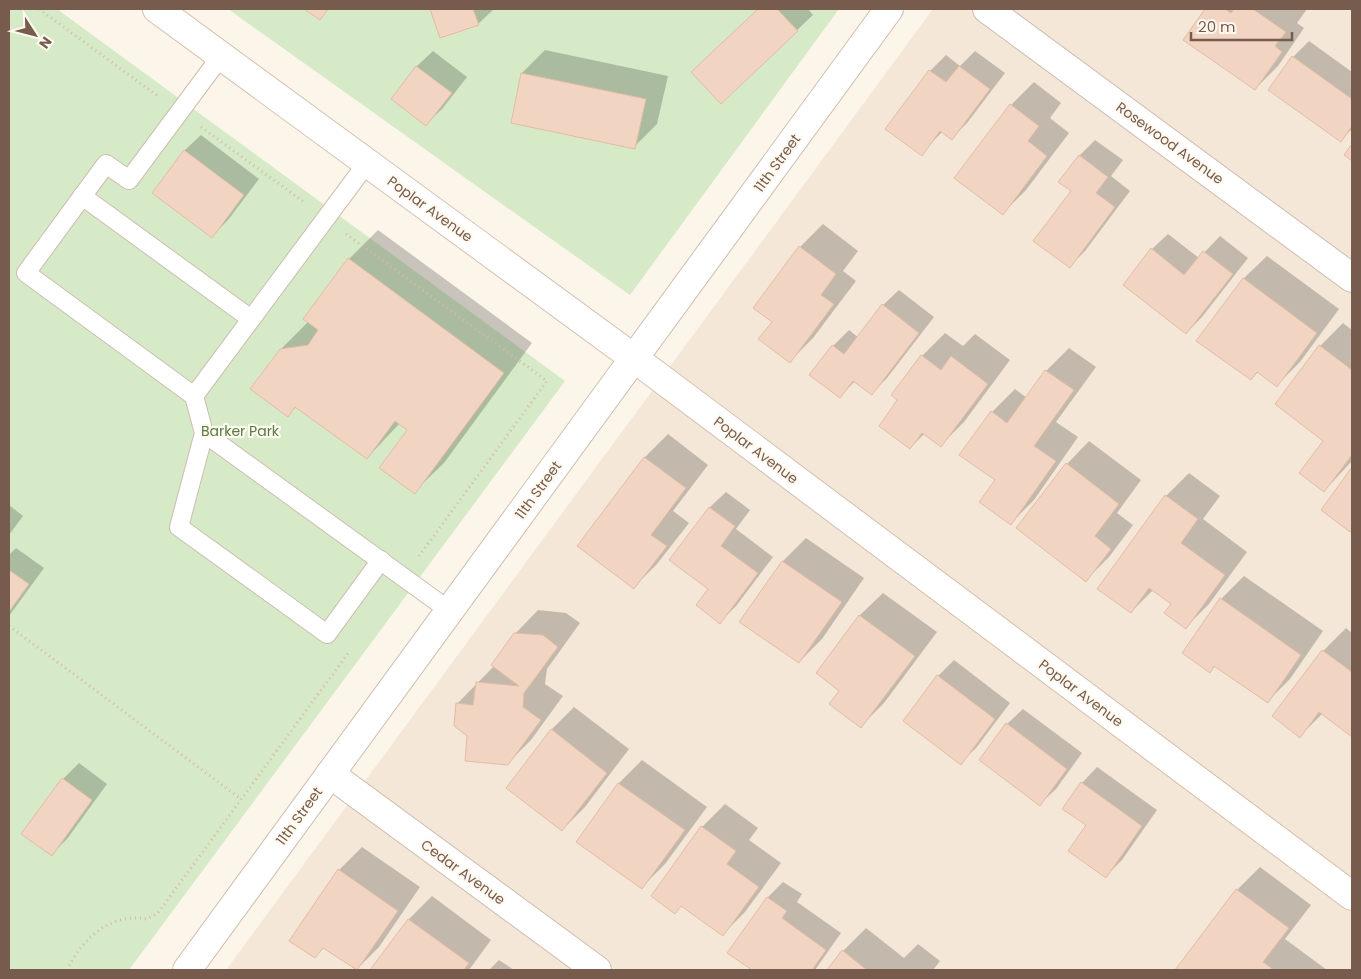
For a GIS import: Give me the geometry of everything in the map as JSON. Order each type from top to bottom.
[{"type":"street","name":"Poplar Avenue","points":[[157,9],[634,359],[1352,896]]},
{"type":"street","name":"11th Street","points":[[187,970],[889,9]]},
{"type":"street","name":"Rosewood Avenue","points":[[987,9],[1352,278]]},
{"type":"street","name":"Cedar Avenue","points":[[330,774],[597,970]]},
{"type":"lane","points":[[221,56],[129,180],[106,164],[26,273],[194,396],[204,433],[179,527],[327,634],[381,560]]},
{"type":"lane","points":[[194,396],[367,163]]},
{"type":"lane","points":[[82,196],[251,319]]},
{"type":"lane","points":[[204,433],[450,610]]},
{"type":"path","points":[[39,9],[547,381],[404,577]]},
{"type":"path","points":[[9,626],[241,799]]},
{"type":"path","points":[[67,970],[85,944],[104,927],[124,918],[133,916],[146,919],[158,913],[352,648]]},
{"type":"shaded area","points":[[933,9],[1352,9],[1352,970],[226,970]]},
{"type":"green space","name":"Barker Park","points":[[9,9],[57,9],[565,381],[129,970],[9,970]]},
{"type":"green space","points":[[228,9],[839,9],[630,295]]},
{"type":"building","points":[[304,9],[328,9],[320,20]]},
{"type":"building","points":[[430,9],[473,9],[479,25],[440,38]]},
{"type":"building","points":[[758,9],[777,9],[798,31],[721,104],[691,72]]},
{"type":"building","points":[[1205,9],[1225,9],[1231,13],[1234,9],[1253,9],[1286,32],[1275,46],[1282,52],[1255,90],[1183,40]]},
{"type":"building","points":[[1292,56],[1352,99],[1352,126],[1341,142],[1268,90]]},
{"type":"building","points":[[416,66],[452,93],[426,126],[391,99]]},
{"type":"building","points":[[959,66],[990,89],[952,140],[940,131],[922,156],[885,129],[929,70],[946,82]]},
{"type":"building","points":[[521,73],[646,99],[635,149],[511,123]]},
{"type":"building","points":[[1010,104],[1039,126],[1028,141],[1047,156],[1003,215],[954,178]]},
{"type":"building","points":[[1352,144],[1352,161],[1344,155]]},
{"type":"building","points":[[184,150],[244,195],[212,238],[152,193]]},
{"type":"building","points":[[1079,155],[1108,177],[1096,193],[1115,207],[1070,268],[1033,241],[1071,191],[1058,182]]},
{"type":"building","points":[[799,246],[836,274],[821,295],[834,304],[790,363],[758,339],[772,322],[753,308]]},
{"type":"building","points":[[1151,248],[1184,275],[1203,251],[1233,274],[1186,334],[1123,285]]},
{"type":"building","points":[[348,258],[504,373],[415,494],[379,468],[407,430],[395,421],[367,459],[295,407],[288,417],[250,389],[280,349],[308,345],[318,330],[303,319]]},
{"type":"building","points":[[1243,278],[1317,333],[1277,387],[1257,372],[1251,380],[1196,341]]},
{"type":"building","points":[[882,304],[919,333],[872,395],[853,381],[840,398],[809,375],[832,345],[844,354]]},
{"type":"building","points":[[1319,345],[1352,370],[1352,455],[1324,492],[1299,473],[1323,441],[1275,404]]},
{"type":"building","points":[[921,355],[941,370],[951,356],[988,384],[941,447],[922,433],[910,449],[879,426],[897,400],[891,395]]},
{"type":"building","points":[[1045,370],[1074,390],[1034,446],[1056,461],[1011,525],[979,502],[995,480],[959,455],[991,411],[1007,423]]},
{"type":"building","points":[[644,457],[686,488],[651,535],[667,546],[634,589],[577,546]]},
{"type":"building","points":[[1066,463],[1119,504],[1095,536],[1111,549],[1086,582],[1016,528]]},
{"type":"building","points":[[1352,467],[1352,529],[1350,532],[1321,510]]},
{"type":"building","points":[[1165,495],[1198,519],[1181,543],[1225,575],[1186,629],[1164,613],[1171,604],[1149,588],[1131,613],[1097,589]]},
{"type":"building","points":[[709,507],[735,526],[721,546],[758,573],[720,624],[696,605],[708,589],[669,560]]},
{"type":"building","points":[[782,561],[842,602],[799,663],[739,622]]},
{"type":"building","points":[[9,570],[29,584],[9,612]]},
{"type":"building","points":[[1220,598],[1301,655],[1268,703],[1214,666],[1210,673],[1182,653]]},
{"type":"building","points":[[859,615],[915,656],[861,728],[829,704],[839,691],[816,673]]},
{"type":"building","points":[[514,633],[543,635],[558,647],[524,693],[523,707],[541,720],[508,765],[465,761],[467,736],[454,726],[456,703],[473,705],[476,682],[519,686],[491,665]]},
{"type":"building","points":[[1322,650],[1352,672],[1352,737],[1319,712],[1300,738],[1272,716]]},
{"type":"building","points":[[937,675],[995,719],[961,765],[903,721]]},
{"type":"building","points":[[1006,723],[1067,769],[1040,806],[979,760]]},
{"type":"building","points":[[551,729],[607,773],[562,831],[506,788]]},
{"type":"building","points":[[62,778],[92,800],[52,856],[21,834]]},
{"type":"building","points":[[1081,782],[1142,826],[1106,878],[1068,851],[1086,825],[1062,809]]},
{"type":"building","points":[[618,783],[685,830],[642,889],[576,842]]},
{"type":"building","points":[[701,826],[736,851],[727,864],[759,887],[723,936],[681,906],[675,914],[651,896]]},
{"type":"building","points":[[338,869],[398,911],[357,970],[323,948],[315,958],[289,941]]},
{"type":"building","points":[[1236,889],[1289,928],[1263,962],[1274,970],[1175,970]]},
{"type":"building","points":[[767,897],[787,911],[782,918],[826,950],[812,970],[752,970],[727,953]]},
{"type":"building","points":[[408,919],[469,963],[464,970],[370,970]]},
{"type":"building","points":[[842,950],[867,970],[827,970]]}]
